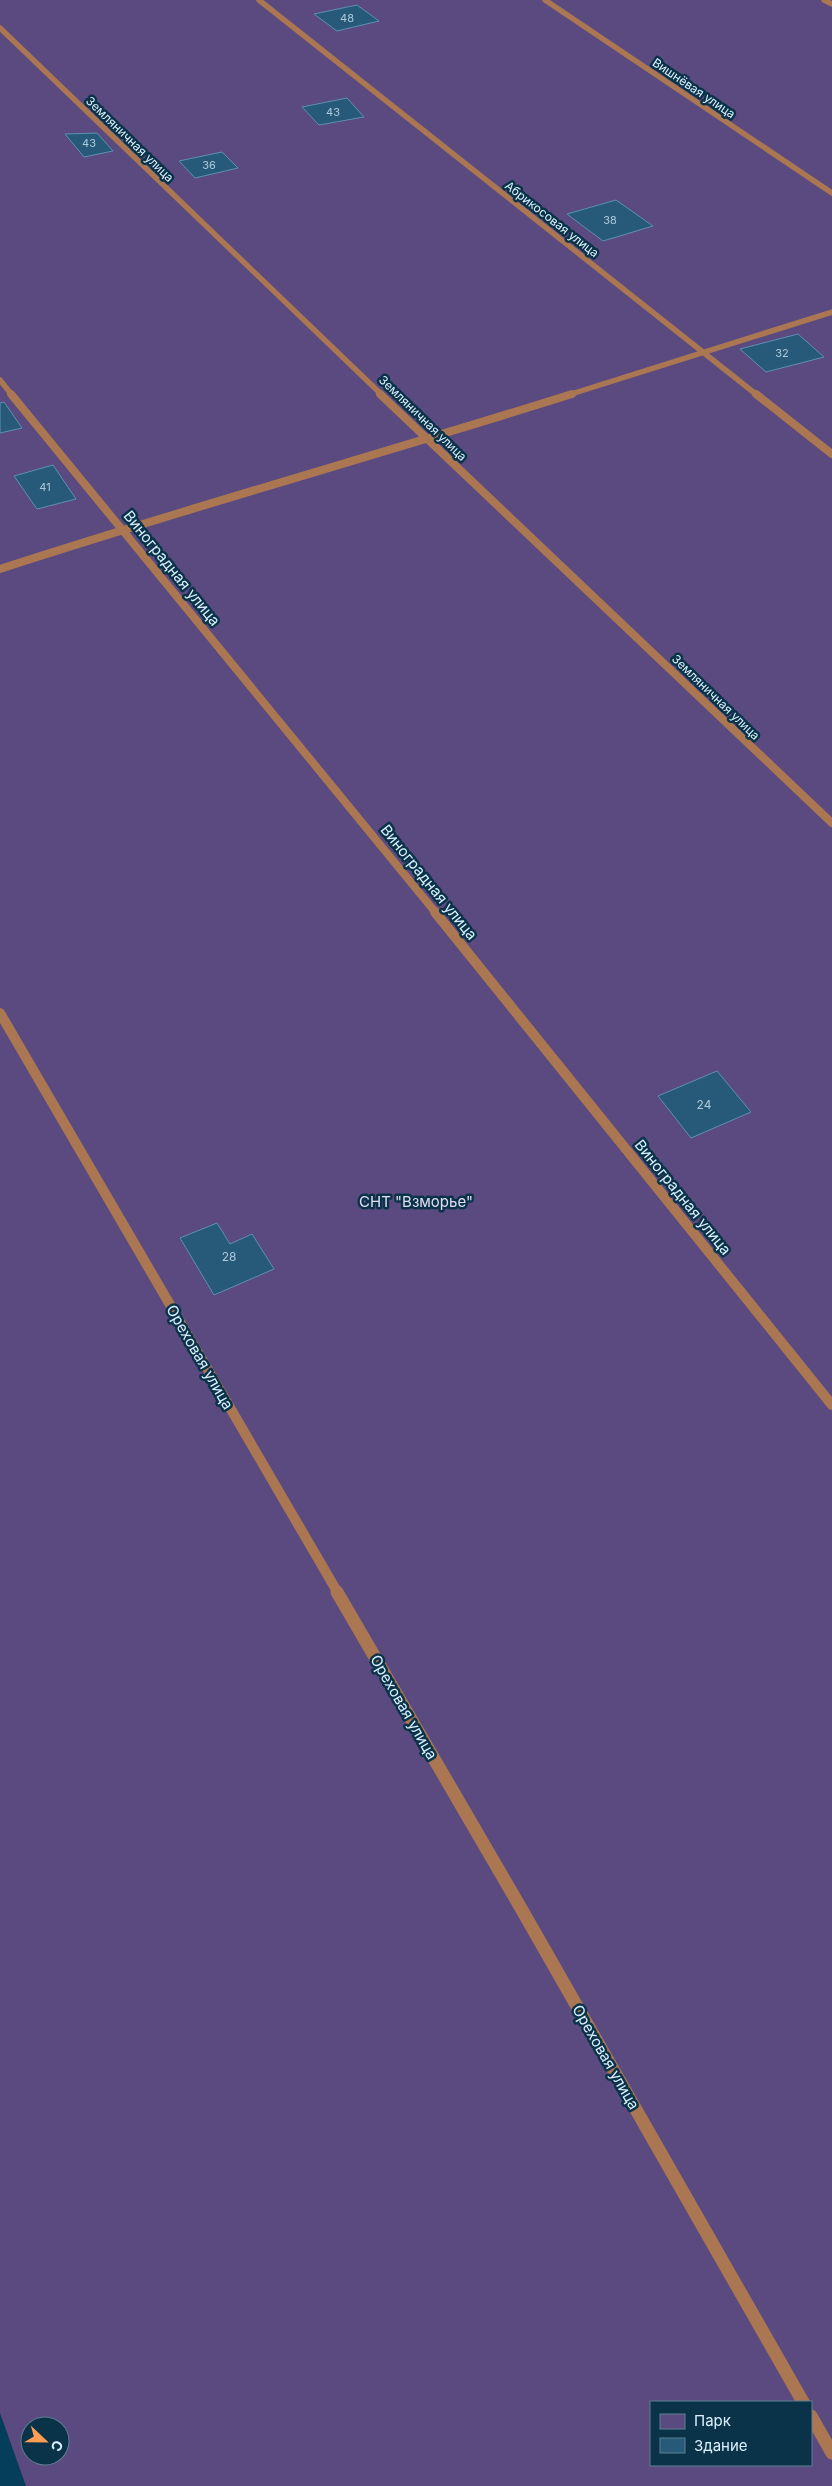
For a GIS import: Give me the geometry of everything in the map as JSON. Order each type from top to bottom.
[{"type":"lane","name":"Абрикосовая улица","points":[[259,0],[832,454]]},
{"type":"lane","name":"Вишнёвая улица","points":[[545,0],[832,193]]},
{"type":"lane","points":[[824,0],[832,4]]},
{"type":"lane","name":"Земляничная улица","points":[[0,28],[187,210],[832,823]]},
{"type":"lane","points":[[0,569],[123,529],[428,438],[832,312]]},
{"type":"lane","name":"Виноградная улица","points":[[0,380],[506,998],[832,1405]]},
{"type":"lane","name":"Ореховая улица","points":[[0,1013],[527,1919],[802,2401]]},
{"type":"lane","points":[[812,2418],[832,2453]]},
{"type":"green space","name":"СНТ \"Взморье\"","points":[[0,0],[832,0],[832,2486],[26,2486],[0,2413]]},
{"type":"building","points":[[357,5],[379,21],[337,31],[314,14]]},
{"type":"building","points":[[347,98],[364,117],[319,125],[302,107]]},
{"type":"building","points":[[97,133],[113,151],[84,157],[65,134]]},
{"type":"building","points":[[222,152],[238,168],[195,178],[179,161]]},
{"type":"building","points":[[616,200],[653,226],[603,241],[567,214]]},
{"type":"building","points":[[798,334],[824,357],[766,372],[740,349]]},
{"type":"building","points":[[4,402],[22,428],[0,433],[0,403]]},
{"type":"building","points":[[53,465],[76,499],[37,509],[14,476]]},
{"type":"building","points":[[717,1071],[751,1112],[691,1138],[658,1096]]},
{"type":"building","points":[[217,1223],[230,1244],[252,1234],[274,1269],[214,1295],[180,1238]]}]
